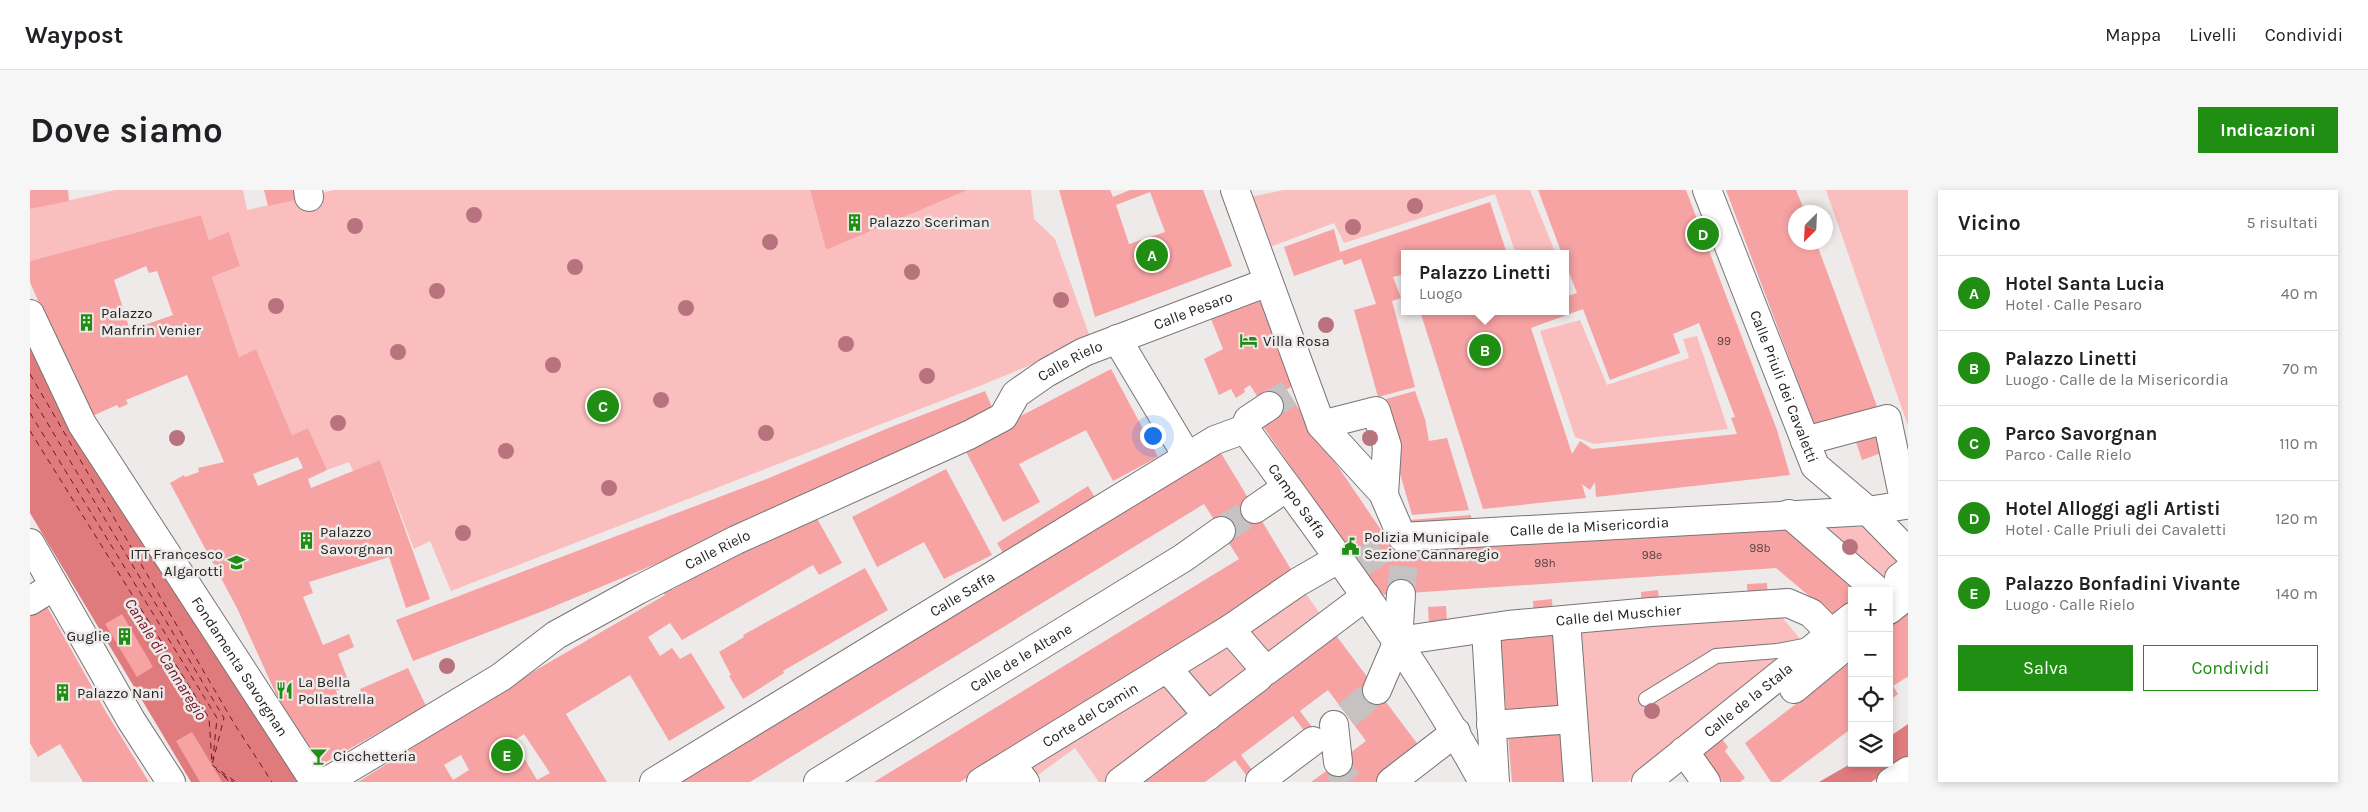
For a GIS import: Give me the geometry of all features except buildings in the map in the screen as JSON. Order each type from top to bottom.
[{"type":"street","name":"Calle de la Misericordia","points":[[1235,190],[1268,282],[1287,395],[1321,425],[1384,494],[1401,543],[1789,514],[1868,511],[1905,505],[1887,419],[1805,441]]},
{"type":"street","name":"Calle Priuli dei Cavaletti","points":[[1707,190],[1815,466],[1868,511],[1908,552]]},
{"type":"street","name":"Calle Pesaro","points":[[1117,339],[1268,282]]},
{"type":"street","name":"Fondamenta Savorgnan","points":[[30,314],[82,424],[309,773],[319,782]]},
{"type":"street","points":[[1117,339],[1187,456]]},
{"type":"street","name":"Calle Rielo","points":[[326,782],[501,676],[564,630],[736,540],[969,435],[1003,416],[1016,394],[1046,373],[1084,352],[1117,339]]},
{"type":"street","name":"Calle Saffa","points":[[654,782],[1187,456],[1214,440],[1245,429],[1248,420],[1287,395]]},
{"type":"street","points":[[1321,425],[1376,411],[1387,446],[1384,494]]},
{"type":"street","name":"Campo Saffa","points":[[1245,429],[1286,487],[1349,566],[1366,596],[1398,641],[1456,732],[1483,782]]},
{"type":"street","points":[[1255,508],[1286,487]]},
{"type":"street","points":[[1789,514],[1894,589]]},
{"type":"street","name":"Calle de le Altane","points":[[818,782],[1183,558],[1221,532]]},
{"type":"street","points":[[30,543],[131,720],[170,782]]},
{"type":"street","name":"Corte del Camin","points":[[981,782],[1018,773],[1167,668],[1230,629],[1298,582],[1349,566]]},
{"type":"street","points":[[30,600],[54,586]]},
{"type":"street","points":[[1377,690],[1398,641],[1401,594]]},
{"type":"street","points":[[1120,782],[1208,716],[1262,671],[1366,596]]},
{"type":"street","name":"Calle del Muschier","points":[[1398,641],[1486,628],[1566,620],[1788,603],[1811,613],[1838,634]]},
{"type":"street","points":[[1566,620],[1578,782]]},
{"type":"street","points":[[1486,628],[1495,782]]},
{"type":"street","points":[[1230,629],[1262,671]]},
{"type":"street","points":[[1794,689],[1838,634]]},
{"type":"street","name":"Calle de la Stala","points":[[1646,782],[1838,634]]},
{"type":"street","points":[[1167,668],[1208,716]]},
{"type":"street","points":[[1491,725],[1573,719]]},
{"type":"street","points":[[1271,777],[1328,730],[1338,762]]},
{"type":"street","points":[[1391,782],[1456,732]]},
{"type":"street","points":[[1684,751],[1706,782]]},
{"type":"street","points":[[1891,782],[1908,771]]},
{"type":"lane","points":[[1646,699],[1716,656],[1777,651],[1838,634]]},
{"type":"shaded area","points":[[116,190],[243,190],[247,210],[334,190],[810,190],[826,250],[968,190],[1031,190],[1034,219],[1055,239],[1091,340],[982,385],[451,591],[430,541],[414,549],[380,460],[353,471],[349,462],[327,470],[308,428],[292,435],[256,349],[239,357],[212,277],[240,266],[229,233],[209,240],[201,215],[30,261],[30,209]]},
{"type":"shaded area","points":[[1284,190],[1530,190],[1554,250],[1515,250],[1495,194],[1344,243],[1334,223],[1270,247],[1250,197]]},
{"type":"shaded area","points":[[1826,190],[1908,190],[1908,426],[1833,210],[1833,205],[1831,205]]},
{"type":"shaded area","points":[[1580,320],[1607,385],[1689,358],[1683,339],[1697,336],[1728,429],[1594,444],[1575,437],[1540,331]]},
{"type":"shaded area","points":[[1811,524],[1866,527],[1902,567],[1879,585]]},
{"type":"shaded area","points":[[1302,588],[1323,618],[1264,661],[1238,628]]},
{"type":"shaded area","points":[[1780,615],[1808,648],[1627,782],[1587,782],[1574,628]]},
{"type":"shaded area","points":[[1228,637],[1256,669],[1208,706],[1175,669]]},
{"type":"shaded area","points":[[1164,673],[1197,711],[1105,782],[1099,782],[1075,748],[1034,778],[1023,762]]},
{"type":"water","name":"Canale di Cannaregio","points":[[30,339],[303,782],[191,782],[30,513]]},
{"type":"water","points":[[1908,724],[1908,759],[1871,782],[1819,782],[1848,765],[1848,767],[1893,767],[1893,734]]},
{"type":"ferry route","points":[[30,374],[235,725],[272,782]]},
{"type":"ferry route","points":[[30,394],[224,718],[212,765]]},
{"type":"ferry route","points":[[30,413],[217,718],[213,759]]},
{"type":"ferry route","points":[[30,431],[209,718],[212,762]]},
{"type":"ferry route","points":[[212,765],[236,782]]},
{"type":"ferry route","points":[[216,769],[230,782]]},
{"type":"ferry route","points":[[222,774],[233,782]]},
{"type":"tunnel","points":[[1269,406],[1289,393]]},
{"type":"tunnel","points":[[1221,531],[1255,509]]},
{"type":"tunnel","points":[[1359,565],[1390,544]]},
{"type":"tunnel","points":[[1401,594],[1405,551]]},
{"type":"tunnel","points":[[1347,715],[1377,690]]},
{"type":"tunnel","points":[[1338,769],[1348,782]]},
{"type":"place","name":"Palazzo Sceriman","points":[[855,222]]},
{"type":"place","name":"Hotel Alloggi agli Artisti","points":[[1703,234]]},
{"type":"place","name":"Hotel Santa Lucia","points":[[1152,255]]},
{"type":"place","name":"Palazzo Manfrin Venier","points":[[87,322]]},
{"type":"place","name":"Villa Rosa","points":[[1249,341]]},
{"type":"place","name":"Palazzo Linetti","points":[[1485,350]]},
{"type":"place","name":"Parco Savorgnan","points":[[603,406]]},
{"type":"place","name":"Palazzo Savorgnan","points":[[306,541]]},
{"type":"place","name":"Polizia Municipale Sezione Cannaregio","points":[[1350,546]]},
{"type":"place","name":"ITT Francesco Algarotti","points":[[237,563]]},
{"type":"place","name":"Guglie","points":[[124,636]]},
{"type":"place","name":"La Bella Pollastrella","points":[[284,691]]},
{"type":"place","name":"Palazzo Nani","points":[[63,693]]},
{"type":"place","name":"Palazzo Bonfadini Vivante","points":[[507,755]]},
{"type":"place","name":"Cicchetteria","points":[[319,756]]}]
